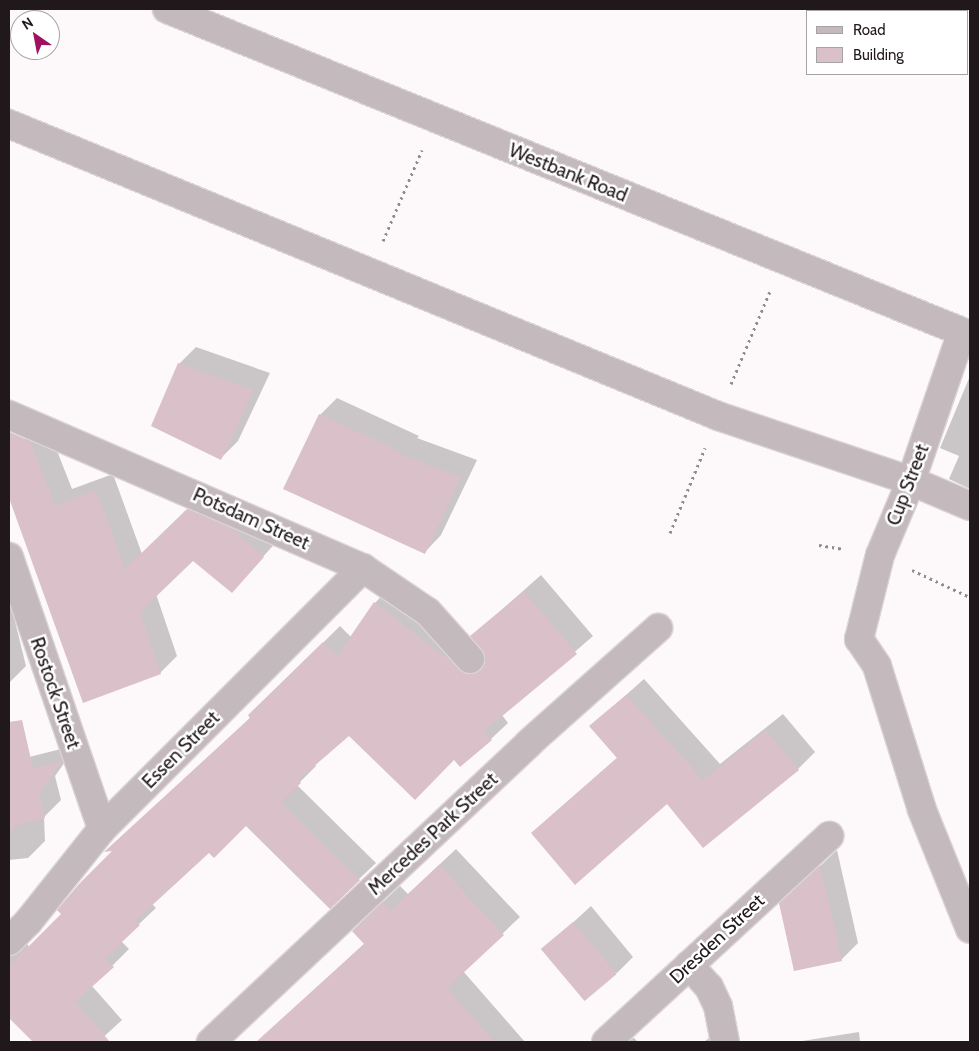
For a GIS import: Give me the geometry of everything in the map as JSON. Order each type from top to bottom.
[{"type":"street","name":"Westbank Road","points":[[167,9],[966,334]]},
{"type":"street","points":[[9,124],[370,271],[718,416],[911,481],[970,506]]},
{"type":"street","name":"Cup Street","points":[[966,334],[911,481],[880,555],[859,640],[877,666],[922,810],[970,929]]},
{"type":"street","name":"Potsdam Street","points":[[9,415],[363,568],[428,612],[470,660]]},
{"type":"street","name":"Rostock Street","points":[[9,557],[102,829]]},
{"type":"street","name":"Essen Street","points":[[9,941],[28,922],[102,829],[363,568]]},
{"type":"street","name":"Mercedes Park Street","points":[[210,1042],[529,743],[658,628]]},
{"type":"street","name":"Dresden Street","points":[[606,1042],[829,836]]},
{"type":"street","points":[[689,965],[709,987],[715,1000],[725,1042]]},
{"type":"path","points":[[370,271],[411,173]]},
{"type":"building","points":[[178,363],[254,390],[221,460],[151,426]]},
{"type":"building","points":[[319,414],[403,453],[401,455],[461,477],[425,554],[283,489]]},
{"type":"building","points":[[9,432],[30,441],[55,506],[96,490],[125,569],[187,509],[230,527],[264,557],[232,593],[193,561],[140,612],[161,674],[83,703],[9,498]]},
{"type":"building","points":[[524,591],[577,654],[484,731],[492,740],[460,767],[454,760],[415,800],[349,736],[298,780],[301,783],[281,802],[360,880],[330,909],[246,826],[214,858],[209,853],[135,921],[140,925],[105,958],[114,967],[75,1002],[110,1042],[33,1042],[9,1018],[9,966],[61,914],[57,910],[79,884],[112,851],[104,852],[250,718],[248,715],[323,642],[337,656],[374,602],[446,656],[459,670],[466,674],[474,674],[480,671],[485,664],[485,656],[470,636]]},
{"type":"building","points":[[626,695],[703,780],[766,730],[799,770],[703,848],[667,804],[575,885],[531,833],[617,758],[589,726]]},
{"type":"building","points":[[22,720],[33,768],[62,761],[39,794],[45,818],[16,825],[9,835],[9,722]]},
{"type":"building","points":[[439,865],[504,935],[447,988],[494,1042],[256,1042],[364,944],[352,931],[382,902],[391,910]]},
{"type":"building","points":[[820,865],[842,961],[794,971],[779,903]]},
{"type":"building","points":[[573,922],[617,974],[585,1001],[541,949]]}]
